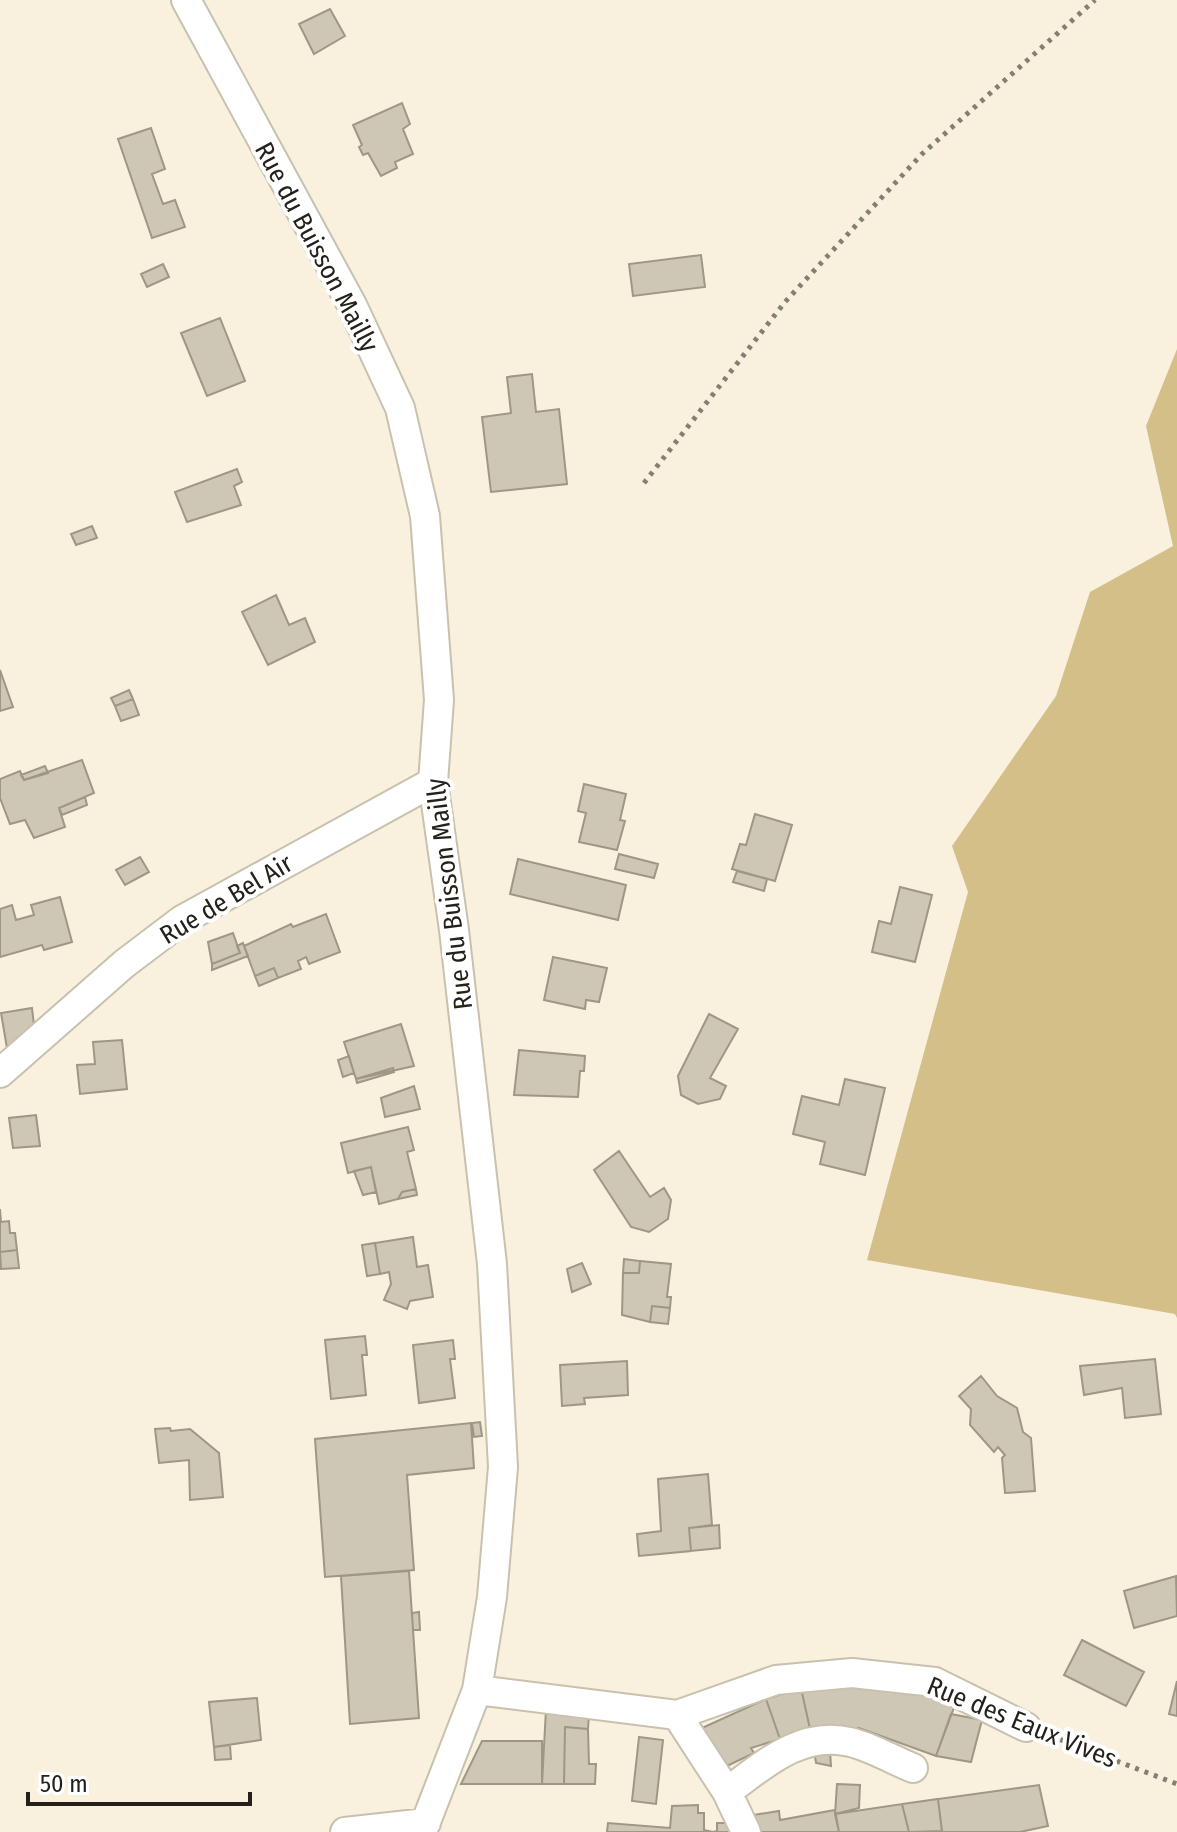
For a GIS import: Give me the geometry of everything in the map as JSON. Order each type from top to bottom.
[{"type":"street","name":"Rue du Buisson Mailly","points":[[186,0],[352,305],[400,408],[425,516],[439,700],[433,782],[454,930],[489,1235],[503,1415],[503,1467],[492,1597],[477,1690],[424,1827]]},
{"type":"street","name":"Rue de Bel Air","points":[[0,1073],[124,964],[182,920],[433,782]]},
{"type":"street","name":"Rue des Eaux Vives","points":[[677,1715],[776,1680],[852,1673],[935,1682],[1026,1727]]},
{"type":"street","points":[[477,1690],[677,1715],[727,1792],[746,1832]]},
{"type":"street","points":[[727,1792],[782,1750],[826,1740],[849,1741],[913,1768]]},
{"type":"street","points":[[345,1832],[424,1827]]},
{"type":"path","points":[[644,483],[785,302],[922,154],[1095,0]]},
{"type":"path","name":"Rue des Eaux Vives","points":[[1026,1727],[1177,1784]]},
{"type":"shaded area","points":[[1177,349],[1177,1318],[1175,1314],[867,1260],[968,892],[952,846],[1056,696],[1090,592],[1173,546],[1146,426]]},
{"type":"building","points":[[330,9],[345,36],[314,54],[299,24]]},
{"type":"building","points":[[402,103],[410,124],[403,129],[413,154],[395,162],[397,168],[381,176],[368,153],[363,155],[353,125]]},
{"type":"building","points":[[151,128],[165,169],[152,174],[163,204],[175,200],[185,227],[152,238],[118,139]]},
{"type":"building","points":[[701,255],[705,287],[633,296],[629,264]]},
{"type":"building","points":[[163,264],[169,277],[147,287],[141,274]]},
{"type":"building","points":[[220,318],[245,381],[207,396],[181,333]]},
{"type":"building","points":[[532,374],[536,412],[559,409],[567,484],[491,492],[482,417],[511,413],[507,377]]},
{"type":"building","points":[[237,469],[242,482],[234,486],[241,505],[187,522],[175,492]]},
{"type":"building","points":[[92,526],[97,538],[76,545],[71,534]]},
{"type":"building","points":[[276,595],[289,625],[305,618],[315,642],[268,665],[242,612]]},
{"type":"building","points":[[0,670],[13,707],[0,711]]},
{"type":"building","points":[[129,690],[133,699],[115,706],[111,698]]},
{"type":"building","points":[[133,699],[139,715],[121,721],[115,706]]},
{"type":"building","points":[[82,760],[94,793],[59,808],[65,827],[34,838],[25,820],[10,824],[0,798],[0,779],[20,771],[24,780]]},
{"type":"building","points":[[45,766],[48,773],[24,780],[21,775]]},
{"type":"building","points":[[584,784],[626,794],[620,820],[625,821],[617,850],[579,842],[586,813],[578,811]]},
{"type":"building","points":[[85,797],[87,805],[62,815],[59,808]]},
{"type":"building","points":[[755,814],[792,825],[775,881],[732,869],[740,844],[746,845]]},
{"type":"building","points":[[619,854],[658,864],[654,878],[615,869]]},
{"type":"building","points":[[140,857],[149,872],[125,885],[116,870]]},
{"type":"building","points":[[518,859],[626,885],[618,920],[510,894]]},
{"type":"building","points":[[737,871],[767,879],[764,891],[733,882]]},
{"type":"building","points":[[900,887],[932,895],[915,962],[872,952],[879,921],[891,924]]},
{"type":"building","points":[[60,897],[72,942],[44,950],[42,945],[0,957],[0,909],[12,905],[16,920],[34,915],[31,905]]},
{"type":"building","points":[[326,914],[340,952],[309,964],[306,957],[298,961],[301,969],[278,978],[274,968],[255,976],[244,946],[291,924],[293,927]]},
{"type":"building","points":[[233,933],[240,953],[212,964],[208,942]]},
{"type":"building","points":[[243,943],[248,956],[212,970],[212,964],[240,953],[237,946]]},
{"type":"building","points":[[553,957],[607,968],[599,1002],[586,1000],[585,1009],[544,1000]]},
{"type":"building","points":[[274,968],[278,978],[259,986],[255,976]]},
{"type":"building","points":[[32,1008],[34,1025],[7,1048],[1,1013]]},
{"type":"building","points":[[709,1014],[738,1029],[710,1078],[726,1086],[720,1099],[698,1104],[681,1095],[678,1076]]},
{"type":"building","points":[[401,1024],[414,1066],[356,1079],[344,1042]]},
{"type":"building","points":[[122,1040],[127,1089],[80,1094],[77,1065],[95,1064],[93,1042]]},
{"type":"building","points":[[519,1050],[585,1056],[584,1071],[580,1071],[578,1097],[514,1095]]},
{"type":"building","points":[[349,1056],[354,1073],[343,1077],[338,1060]]},
{"type":"building","points":[[393,1068],[394,1072],[357,1083],[356,1079]]},
{"type":"building","points":[[845,1079],[885,1088],[865,1175],[820,1164],[825,1142],[793,1134],[802,1096],[839,1105]]},
{"type":"building","points":[[414,1086],[420,1109],[385,1117],[381,1098]]},
{"type":"building","points":[[36,1115],[40,1146],[13,1148],[9,1118]]},
{"type":"building","points":[[408,1127],[414,1150],[407,1152],[416,1189],[402,1192],[398,1199],[379,1204],[371,1167],[348,1173],[341,1143]]},
{"type":"building","points":[[619,1151],[650,1197],[664,1188],[671,1200],[668,1219],[649,1232],[631,1227],[594,1170]]},
{"type":"building","points":[[371,1167],[376,1192],[363,1195],[354,1171]]},
{"type":"building","points":[[416,1189],[417,1195],[398,1199],[402,1192]]},
{"type":"building","points":[[0,1209],[1,1222],[9,1221],[10,1233],[15,1233],[17,1250],[0,1252]]},
{"type":"building","points":[[413,1237],[417,1267],[428,1265],[433,1297],[410,1301],[407,1309],[384,1300],[391,1284],[389,1272],[380,1274],[375,1243]]},
{"type":"building","points":[[375,1243],[380,1274],[367,1276],[362,1245]]},
{"type":"building","points":[[17,1250],[19,1268],[1,1269],[0,1252]]},
{"type":"building","points":[[624,1259],[640,1261],[639,1273],[623,1273]]},
{"type":"building","points":[[640,1261],[671,1264],[667,1297],[671,1297],[670,1308],[652,1306],[650,1322],[622,1315],[623,1273],[639,1273]]},
{"type":"building","points":[[582,1263],[591,1284],[572,1292],[567,1269]]},
{"type":"building","points":[[652,1306],[670,1308],[668,1324],[650,1322]]},
{"type":"building","points":[[365,1336],[367,1355],[362,1355],[366,1395],[331,1399],[325,1340]]},
{"type":"building","points":[[453,1340],[455,1359],[450,1359],[455,1398],[419,1403],[413,1345]]},
{"type":"building","points":[[1155,1359],[1161,1414],[1125,1418],[1122,1388],[1084,1395],[1080,1366]]},
{"type":"building","points":[[627,1361],[628,1395],[584,1398],[585,1404],[562,1406],[560,1365]]},
{"type":"building","points":[[981,1376],[997,1396],[1017,1408],[1023,1432],[1031,1438],[1035,1491],[1005,1493],[1002,1458],[1005,1455],[998,1447],[994,1452],[970,1425],[971,1409],[959,1396]]},
{"type":"building","points":[[480,1422],[482,1436],[474,1437],[472,1423]]},
{"type":"building","points":[[471,1423],[474,1468],[407,1475],[414,1570],[325,1577],[315,1439]]},
{"type":"building","points":[[170,1428],[171,1431],[190,1429],[219,1453],[223,1497],[190,1500],[189,1460],[159,1463],[155,1429]]},
{"type":"building","points":[[708,1474],[712,1525],[689,1528],[691,1551],[639,1556],[637,1534],[661,1531],[658,1479]]},
{"type":"building","points":[[719,1525],[720,1548],[691,1551],[689,1528]]},
{"type":"building","points":[[409,1571],[419,1718],[350,1724],[341,1576]]},
{"type":"building","points":[[1176,1576],[1177,1616],[1134,1628],[1124,1591]]},
{"type":"building","points":[[419,1612],[420,1630],[413,1630],[412,1613]]},
{"type":"building","points":[[1082,1640],[1144,1672],[1126,1706],[1064,1675]]},
{"type":"building","points":[[1177,1681],[1177,1716],[1169,1714]]},
{"type":"building","points":[[867,1684],[956,1702],[936,1756],[859,1728],[810,1729],[801,1688]]},
{"type":"building","points":[[801,1688],[810,1729],[780,1739],[766,1699]]},
{"type":"building","points":[[257,1698],[261,1740],[214,1747],[209,1702]]},
{"type":"building","points":[[766,1699],[780,1739],[751,1748],[754,1753],[725,1767],[702,1728]]},
{"type":"building","points":[[546,1709],[589,1714],[588,1729],[565,1727],[564,1784],[542,1784]]},
{"type":"building","points":[[951,1714],[982,1720],[971,1762],[936,1756]]},
{"type":"building","points":[[565,1727],[588,1729],[589,1764],[596,1764],[595,1784],[564,1784]]},
{"type":"building","points":[[639,1737],[663,1740],[656,1804],[632,1801]]},
{"type":"building","points":[[482,1741],[542,1741],[542,1784],[461,1784]]},
{"type":"building","points":[[230,1745],[231,1759],[215,1760],[214,1747]]},
{"type":"building","points":[[814,1750],[830,1751],[831,1766],[816,1763]]},
{"type":"building","points":[[837,1784],[860,1785],[859,1808],[835,1814]]},
{"type":"building","points":[[1039,1785],[1048,1826],[1020,1832],[942,1832],[938,1799]]},
{"type":"building","points":[[938,1799],[942,1831],[909,1832],[902,1804]]},
{"type":"building","points":[[902,1804],[909,1832],[839,1832],[835,1814]]},
{"type":"building","points":[[698,1805],[698,1813],[704,1813],[704,1830],[713,1832],[607,1832],[608,1823],[670,1828],[672,1806]]},
{"type":"building","points":[[835,1810],[839,1832],[756,1832],[747,1816],[779,1811],[780,1820]]},
{"type":"building","points":[[717,1823],[731,1823],[731,1832],[713,1832],[717,1831]]}]
